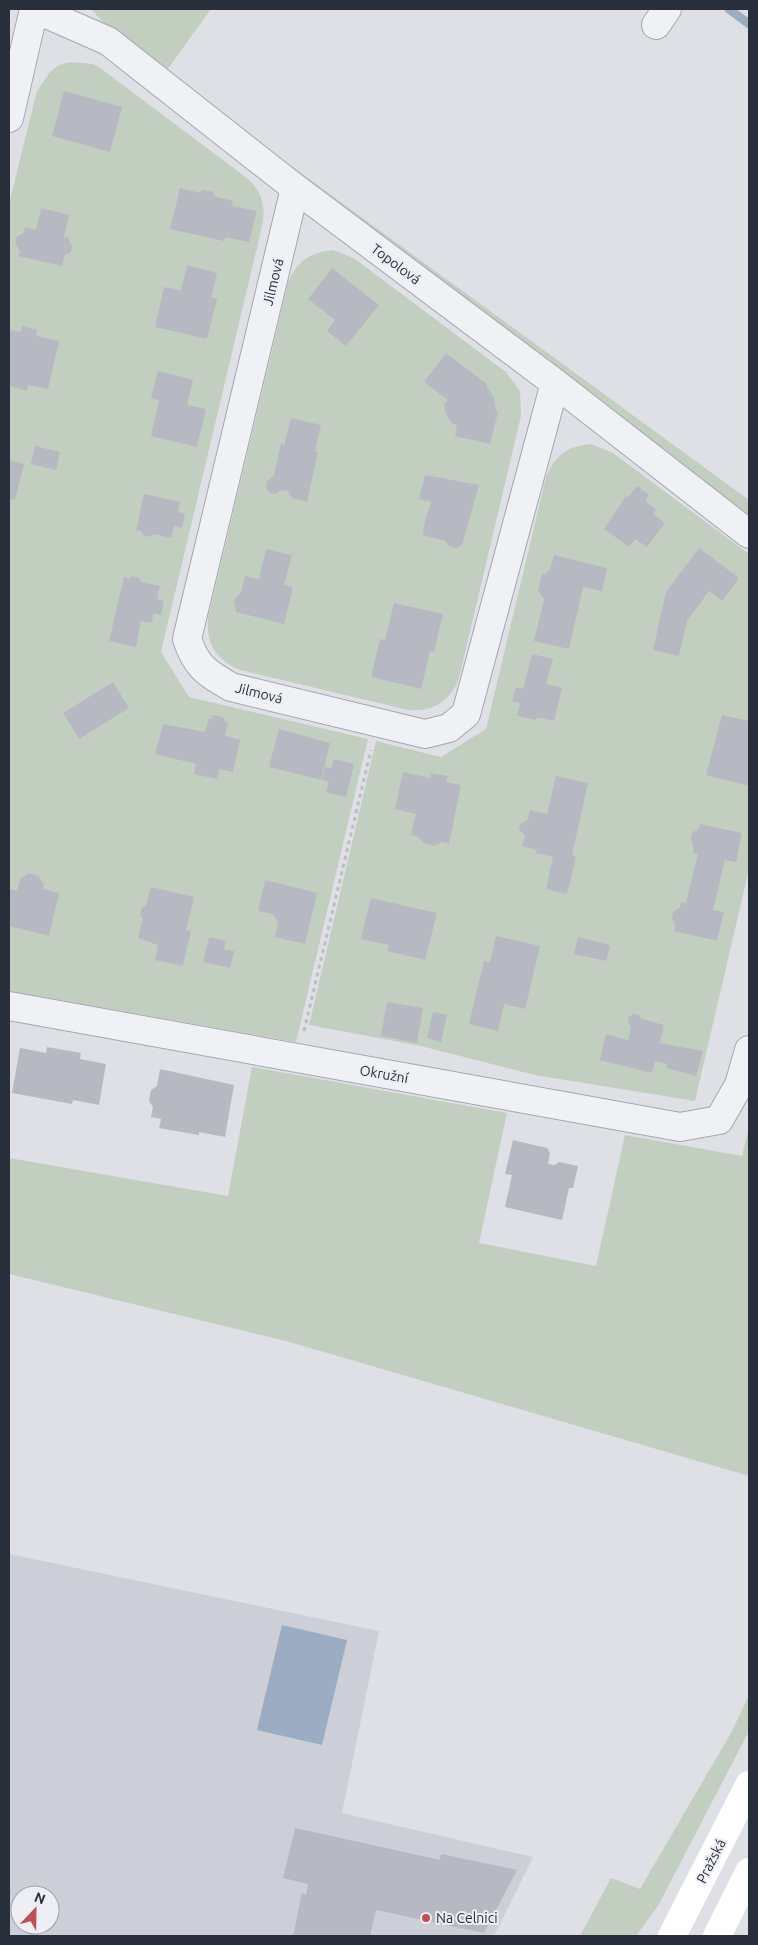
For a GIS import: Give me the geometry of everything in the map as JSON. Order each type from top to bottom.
[{"type":"main road","name":"Pražská","points":[[672,1936],[749,1785]]},
{"type":"main road","points":[[717,1936],[749,1872]]},
{"type":"street","points":[[9,118],[35,9]]},
{"type":"street","name":"Topolová","points":[[35,9],[108,41],[295,188],[555,383],[749,534]]},
{"type":"street","name":"Jilmová","points":[[295,188],[187,639],[194,660],[209,675],[231,687],[425,734],[449,728],[466,714],[555,383]]},
{"type":"street","name":"Okružní","points":[[9,1006],[680,1127],[719,1120],[738,1085],[749,1050]]},
{"type":"path","points":[[297,1058],[377,722]]},
{"type":"shaded area","points":[[9,1554],[379,1631],[342,1813],[533,1857],[494,1936],[9,1936]]},
{"type":"green space","points":[[91,9],[211,9],[167,70],[103,22]]},
{"type":"green space","points":[[70,62],[93,64],[103,70],[247,178],[256,187],[263,203],[263,222],[161,652],[189,697],[368,739],[296,1042],[9,991],[9,204],[37,91],[50,72],[59,65]]},
{"type":"green space","points":[[164,73],[749,500],[749,526]]},
{"type":"green space","points":[[333,250],[355,259],[506,372],[520,391],[521,416],[459,678],[446,699],[433,707],[425,709],[408,710],[240,670],[219,656],[214,650],[209,636],[208,618],[288,283],[295,269],[305,259],[317,253]]},
{"type":"green space","points":[[591,444],[613,453],[749,554],[749,869],[695,1101],[535,1075],[421,1046],[309,1025],[376,741],[441,757],[486,729],[546,477],[558,457],[563,453],[576,447]]},
{"type":"green space","points":[[252,1067],[507,1113],[479,1243],[596,1266],[625,1135],[742,1156],[749,1127],[749,1476],[286,1341],[9,1274],[9,1158],[228,1196]]},
{"type":"green space","points":[[749,1695],[749,1731],[658,1906],[636,1936],[580,1936],[611,1878],[640,1889],[731,1733]]},
{"type":"water","points":[[282,1625],[347,1640],[322,1745],[257,1730]]},
{"type":"building","points":[[64,91],[122,107],[110,152],[52,136]]},
{"type":"building","points":[[180,188],[201,193],[202,190],[214,192],[213,196],[233,201],[232,206],[257,211],[249,242],[225,237],[224,241],[170,229]]},
{"type":"building","points":[[41,208],[69,215],[64,237],[69,238],[72,246],[71,252],[65,255],[62,266],[18,256],[20,251],[15,244],[17,236],[24,233],[25,227],[36,230]]},
{"type":"building","points":[[187,265],[217,273],[211,297],[217,299],[207,339],[155,327],[164,287],[181,290]]},
{"type":"building","points":[[332,268],[379,305],[346,346],[327,331],[335,320],[308,299]]},
{"type":"building","points":[[22,326],[37,330],[36,336],[59,341],[48,389],[28,385],[27,391],[9,386],[9,330],[21,332]]},
{"type":"building","points":[[446,353],[487,384],[494,398],[496,411],[498,412],[490,444],[455,436],[457,425],[451,423],[444,405],[448,400],[424,382]]},
{"type":"building","points":[[158,371],[193,380],[187,405],[206,409],[197,447],[151,436],[159,400],[151,398]]},
{"type":"building","points":[[291,418],[321,425],[315,451],[318,452],[307,502],[292,498],[288,491],[281,490],[276,494],[269,493],[266,487],[267,481],[274,476],[281,443],[284,445]]},
{"type":"building","points":[[35,446],[60,452],[56,470],[31,464]]},
{"type":"building","points":[[9,460],[24,464],[15,500],[9,499]]},
{"type":"building","points":[[425,475],[479,485],[462,545],[455,548],[449,546],[445,541],[423,535],[431,502],[419,499]]},
{"type":"building","points":[[637,486],[649,495],[645,500],[656,510],[653,514],[665,523],[647,547],[635,539],[629,547],[604,529],[626,496],[628,497]]},
{"type":"building","points":[[144,494],[180,502],[178,512],[185,514],[182,528],[174,526],[171,538],[154,534],[149,537],[136,530]]},
{"type":"building","points":[[699,548],[739,578],[722,601],[709,591],[687,621],[679,656],[653,650],[666,592]]},
{"type":"building","points":[[266,549],[292,555],[284,585],[293,587],[284,624],[236,612],[234,600],[241,592],[245,576],[259,579]]},
{"type":"building","points":[[554,555],[607,568],[602,591],[583,587],[569,649],[534,641],[544,599],[538,591],[542,575],[550,570]]},
{"type":"building","points":[[133,576],[139,578],[142,582],[160,586],[157,599],[164,601],[161,615],[154,613],[151,623],[141,621],[136,647],[109,641],[124,577],[129,579]]},
{"type":"building","points":[[394,603],[443,614],[434,652],[430,651],[421,689],[371,677],[380,639],[385,640]]},
{"type":"building","points":[[532,654],[553,659],[546,684],[562,688],[554,721],[537,717],[536,720],[517,716],[520,703],[512,702],[516,687],[523,689]]},
{"type":"building","points":[[113,682],[129,708],[79,739],[63,713]]},
{"type":"building","points":[[213,715],[225,718],[224,722],[228,723],[225,736],[240,740],[233,772],[219,769],[217,779],[194,774],[196,764],[155,754],[163,724],[205,732],[209,719],[212,719]]},
{"type":"building","points":[[722,715],[749,721],[749,786],[706,775]]},
{"type":"building","points":[[279,729],[330,743],[321,780],[269,767]]},
{"type":"building","points":[[334,759],[354,764],[346,797],[326,792],[329,782],[322,780],[325,767],[331,768]]},
{"type":"building","points":[[403,772],[430,778],[431,773],[448,776],[446,782],[461,785],[449,844],[442,842],[433,846],[424,843],[417,836],[411,835],[416,814],[395,809]]},
{"type":"building","points":[[556,776],[588,783],[572,855],[576,857],[567,894],[546,889],[553,857],[536,853],[537,850],[522,846],[525,836],[519,829],[520,824],[528,820],[530,810],[547,814]]},
{"type":"building","points":[[700,824],[742,833],[736,862],[725,860],[713,910],[724,912],[717,941],[674,931],[675,926],[672,919],[673,912],[680,907],[681,902],[686,903],[698,854],[693,852],[692,833],[699,828]]},
{"type":"building","points":[[29,873],[38,876],[44,884],[43,889],[59,893],[49,936],[9,926],[9,889],[17,891],[20,879]]},
{"type":"building","points":[[265,880],[317,893],[305,944],[275,937],[278,923],[273,914],[258,911]]},
{"type":"building","points":[[151,887],[194,897],[186,930],[191,931],[183,966],[155,960],[158,945],[138,938],[143,919],[140,915],[142,908],[146,905]]},
{"type":"building","points":[[371,898],[437,913],[425,960],[387,951],[389,945],[361,939]]},
{"type":"building","points":[[496,936],[540,946],[525,1009],[504,1004],[498,1031],[469,1024],[484,961],[490,963]]},
{"type":"building","points":[[209,937],[226,941],[224,949],[234,951],[230,968],[203,962]]},
{"type":"building","points":[[578,937],[610,945],[606,961],[574,954]]},
{"type":"building","points":[[387,1002],[423,1008],[417,1043],[381,1036]]},
{"type":"building","points":[[433,1012],[447,1015],[441,1042],[427,1038]]},
{"type":"building","points":[[633,1014],[639,1015],[642,1019],[664,1025],[660,1043],[703,1051],[696,1076],[666,1068],[667,1064],[655,1061],[652,1073],[600,1060],[606,1034],[628,1040],[631,1027],[628,1022],[629,1017]]},
{"type":"building","points":[[47,1047],[81,1053],[80,1059],[106,1064],[99,1105],[73,1100],[72,1104],[12,1093],[20,1048],[46,1053]]},
{"type":"building","points":[[160,1069],[234,1085],[225,1137],[199,1132],[199,1135],[159,1128],[161,1119],[151,1117],[153,1107],[149,1101],[151,1090],[157,1086]]},
{"type":"building","points":[[513,1140],[547,1148],[550,1153],[548,1164],[555,1165],[559,1162],[578,1166],[573,1188],[569,1188],[562,1220],[505,1207],[512,1175],[505,1174]]},
{"type":"building","points":[[295,1828],[440,1860],[441,1854],[517,1870],[484,1933],[376,1910],[370,1936],[293,1936],[302,1893],[306,1895],[308,1884],[283,1878]]},
{"type":"waterway","points":[[729,9],[749,24]]},
{"type":"place","name":"Na Celnici","points":[[426,1918]]}]
